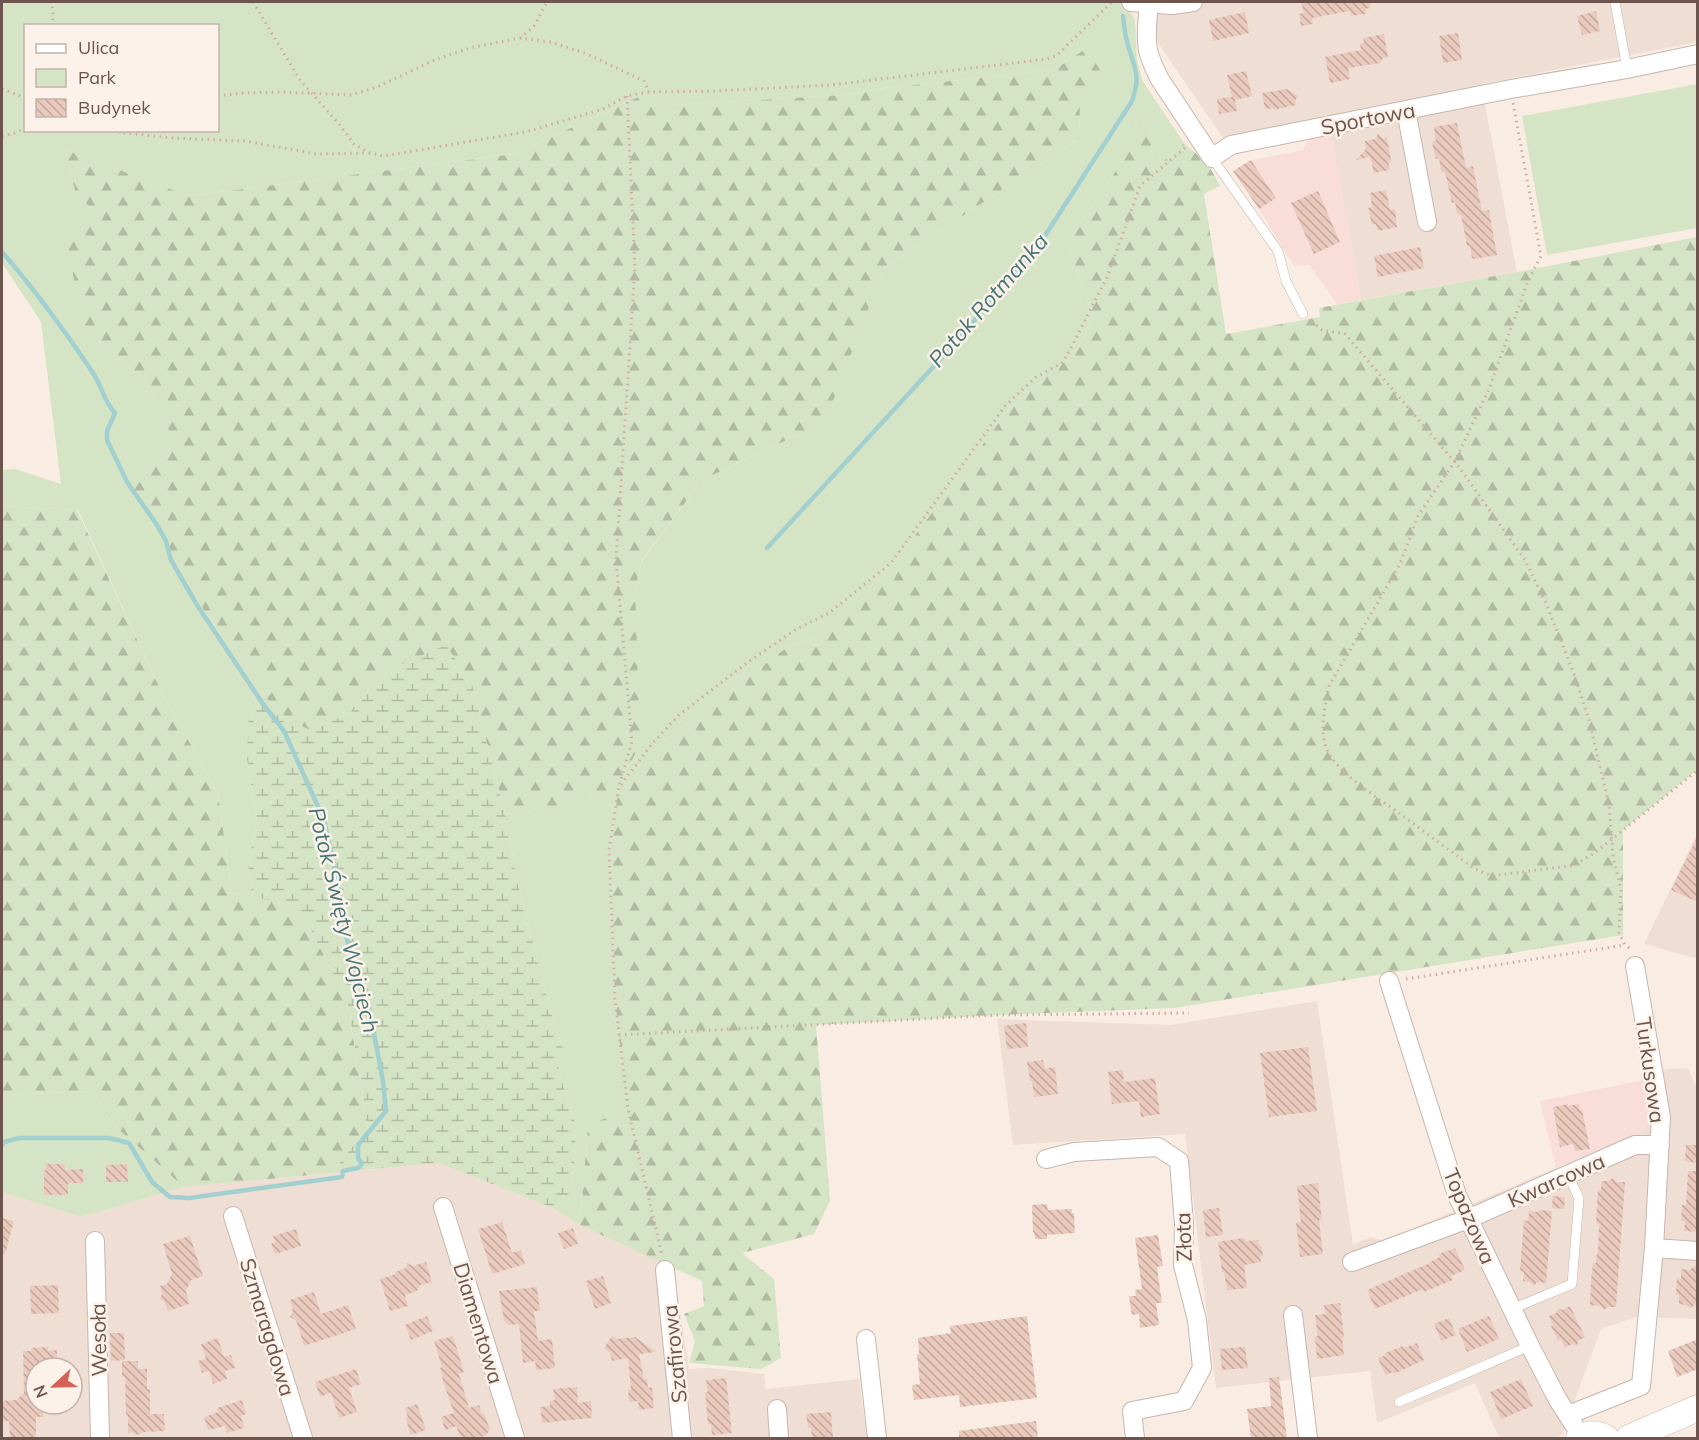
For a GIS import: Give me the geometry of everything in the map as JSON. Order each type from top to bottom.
[{"type":"main road","points":[[1629,1438],[1698,1408]]},
{"type":"main road","points":[[1579,1438],[1587,1434],[1595,1434],[1606,1438]]},
{"type":"street","points":[[1193,2],[1172,4],[1143,2],[1148,50],[1158,78],[1212,158]]},
{"type":"street","name":"Sportowa","points":[[1212,158],[1231,145],[1698,54]]},
{"type":"street","points":[[1406,110],[1427,222]]},
{"type":"street","name":"Turkusowa","points":[[1568,1415],[1641,1386],[1654,1248],[1660,1117],[1635,966]]},
{"type":"street","name":"Topazowa","points":[[1389,981],[1457,1195],[1530,1346],[1579,1438]]},
{"type":"street","name":"Kwarcowa","points":[[1352,1262],[1468,1219],[1635,1145],[1660,1145]]},
{"type":"street","name":"Złota","points":[[1046,1159],[1074,1152],[1158,1147],[1179,1161],[1184,1224],[1183,1265],[1197,1320],[1202,1368],[1184,1401],[1132,1411],[1136,1438]]},
{"type":"street","name":"Diamentowa","points":[[443,1206],[515,1438]]},
{"type":"street","name":"Szmaragdowa","points":[[233,1216],[303,1438]]},
{"type":"street","name":"Wesoła","points":[[95,1240],[100,1438]]},
{"type":"street","points":[[1654,1248],[1698,1251]]},
{"type":"street","name":"Szafirowa","points":[[665,1270],[682,1438]]},
{"type":"street","points":[[1293,1315],[1308,1438]]},
{"type":"street","points":[[866,1339],[877,1438]]},
{"type":"street","points":[[777,1409],[779,1438]]},
{"type":"lane","points":[[1615,2],[1627,69]]},
{"type":"lane","points":[[1212,158],[1278,251],[1286,281],[1303,314]]},
{"type":"lane","points":[[1512,1309],[1572,1284],[1579,1198],[1568,1175]]},
{"type":"lane","points":[[1400,1402],[1530,1346]]},
{"type":"path","points":[[52,2],[52,24]]},
{"type":"path","points":[[253,2],[300,80],[354,144],[370,153]]},
{"type":"path","points":[[520,38],[534,26],[547,2]]},
{"type":"path","points":[[118,132],[172,138],[245,141],[316,153],[370,153],[383,156],[526,132],[603,109],[627,96],[649,92],[831,85],[1047,59],[1056,56],[1112,2]]},
{"type":"path","points":[[219,96],[262,93],[351,94],[377,87],[437,59],[470,48],[520,38],[551,42],[587,54],[644,81],[649,92]]},
{"type":"path","points":[[2,88],[24,97]]},
{"type":"path","points":[[1511,89],[1541,256],[1528,281],[1489,389],[1455,461],[1418,516],[1400,564],[1329,686],[1323,732],[1327,751],[1339,767],[1365,789],[1475,869],[1492,876],[1575,865],[1596,852],[1698,770]]},
{"type":"path","points":[[627,96],[635,267],[616,560],[632,742],[620,786],[609,850],[615,999],[627,1109],[665,1270]]},
{"type":"path","points":[[2,136],[24,129]]},
{"type":"path","points":[[620,786],[652,744],[679,715],[748,662],[795,630],[829,613],[891,563],[1005,406],[1036,377],[1062,363],[1108,275],[1140,186],[1198,136]]},
{"type":"path","points":[[1303,314],[1322,330],[1345,334],[1455,461],[1525,560],[1546,603],[1589,720],[1609,805],[1613,857],[1621,889],[1619,933],[1625,945],[1633,950],[1635,966]]},
{"type":"path","points":[[1389,981],[1625,945]]},
{"type":"path","points":[[619,1035],[998,1015],[1189,1013]]},
{"type":"shaded area","points":[[1130,2],[1697,2],[1697,42],[1481,84],[1517,272],[1361,300],[1331,135],[1234,154]]},
{"type":"shaded area","points":[[1331,135],[1361,300],[1337,304],[1309,265],[1294,266],[1259,209],[1276,198],[1252,160],[1303,150],[1308,140]]},
{"type":"shaded area","points":[[1697,834],[1697,959],[1644,944]]},
{"type":"shaded area","points":[[1317,1001],[1353,1244],[1371,1237],[1383,1241],[1641,1135],[1651,1116],[1644,1080],[1667,1069],[1688,1068],[1698,1091],[1697,1319],[1636,1317],[1601,1329],[1562,1435],[1554,1438],[1499,1438],[1475,1383],[1377,1423],[1370,1371],[1216,1388],[1185,1134],[1013,1145],[997,1019],[1171,1025]]},
{"type":"shaded area","points":[[1644,1080],[1651,1116],[1641,1135],[1556,1168],[1540,1101]]},
{"type":"shaded area","points":[[439,1163],[553,1208],[580,1225],[673,1267],[689,1369],[711,1368],[764,1374],[766,1389],[859,1379],[867,1438],[2,1438],[2,1192],[81,1217],[184,1187]]},
{"type":"green space","points":[[2,2],[1123,2],[1135,19],[1137,60],[1142,80],[1184,143],[1153,172],[1150,119],[1137,119],[1130,150],[1067,243],[1093,316],[1076,353],[1012,405],[902,553],[852,608],[814,638],[786,648],[658,746],[619,786],[635,589],[642,561],[702,480],[808,430],[832,401],[884,268],[1079,139],[1080,105],[1107,82],[1087,49],[1054,70],[885,88],[843,95],[670,105],[649,92],[514,154],[188,196],[65,150],[75,190],[96,215],[83,329],[145,380],[170,433],[134,491],[166,537],[170,550],[192,592],[220,634],[273,693],[247,759],[257,820],[248,866],[253,897],[232,893],[218,794],[161,691],[78,510],[2,506],[2,470],[15,469],[61,484],[41,322],[2,263]]},
{"type":"green space","points":[[1087,48],[1107,82],[1080,105],[1079,139],[884,268],[833,401],[808,430],[702,480],[642,560],[635,589],[640,743],[621,784],[658,746],[786,648],[814,638],[852,608],[902,553],[1012,405],[1076,353],[1093,316],[1067,243],[1130,150],[1137,119],[1150,119],[1153,171],[1184,143],[1208,164],[1220,186],[1204,194],[1226,334],[1320,317],[1319,308],[1697,237],[1697,770],[1623,830],[1623,935],[1174,1008],[816,1025],[830,1201],[814,1234],[742,1253],[774,1279],[781,1358],[761,1369],[689,1363],[695,1341],[684,1314],[704,1306],[702,1281],[580,1225],[588,1126],[627,1108],[615,999],[609,850],[619,787],[507,821],[472,684],[379,674],[353,711],[311,731],[283,716],[266,698],[272,693],[220,634],[192,592],[170,550],[166,537],[134,490],[170,433],[145,380],[83,329],[67,242],[96,215],[75,190],[65,150],[189,196],[514,154],[649,92],[670,105],[843,95],[885,88],[1054,70]]},
{"type":"green space","points":[[1697,84],[1697,228],[1547,255],[1522,116]]},
{"type":"green space","points":[[2,506],[77,510],[161,691],[218,794],[232,893],[298,905],[347,1000],[368,1126],[332,1173],[184,1187],[116,1127],[93,1091],[2,1095]]},
{"type":"green space","points":[[446,645],[472,684],[507,821],[516,877],[549,1006],[565,1055],[558,1069],[576,1125],[575,1159],[568,1199],[553,1208],[439,1163],[332,1173],[368,1126],[347,1000],[298,905],[253,897],[248,866],[257,820],[247,759],[249,712],[266,698],[283,716],[311,731],[353,711],[379,674]]},
{"type":"green space","points":[[619,786],[609,850],[615,999],[628,1109],[588,1126],[580,1225],[553,1208],[568,1198],[575,1159],[576,1125],[558,1069],[565,1055],[549,1006],[516,877],[507,821]]},
{"type":"green space","points":[[93,1091],[116,1127],[184,1187],[81,1217],[2,1192],[2,1095]]},
{"type":"building","points":[[1301,2],[1370,2],[1370,8],[1365,9],[1366,14],[1351,16],[1350,11],[1312,18],[1313,24],[1301,26],[1299,14],[1304,13]]},
{"type":"building","points":[[1596,11],[1600,31],[1582,35],[1577,16]]},
{"type":"building","points":[[1245,12],[1249,33],[1213,41],[1209,20]]},
{"type":"building","points":[[1458,33],[1462,60],[1443,63],[1439,36]]},
{"type":"building","points":[[1384,34],[1388,57],[1383,58],[1380,63],[1348,68],[1350,79],[1330,83],[1325,57],[1361,50],[1360,44],[1364,43],[1363,38]]},
{"type":"building","points":[[1246,71],[1252,96],[1235,100],[1237,111],[1219,114],[1217,99],[1232,97],[1227,75]]},
{"type":"building","points":[[1287,89],[1298,96],[1295,101],[1296,105],[1273,110],[1273,108],[1265,109],[1262,93]]},
{"type":"building","points":[[1457,123],[1466,168],[1473,166],[1482,211],[1489,210],[1497,255],[1472,258],[1470,246],[1467,246],[1461,215],[1457,214],[1455,202],[1452,203],[1445,172],[1441,171],[1439,158],[1436,159],[1432,142],[1436,141],[1434,127]]},
{"type":"building","points":[[1378,133],[1383,138],[1387,137],[1391,161],[1388,162],[1390,170],[1374,173],[1370,157],[1356,160],[1366,149],[1365,141],[1376,139]]},
{"type":"building","points":[[1251,160],[1276,198],[1259,209],[1233,171]]},
{"type":"building","points":[[1386,190],[1390,210],[1395,209],[1397,227],[1378,231],[1376,224],[1372,225],[1368,208],[1372,207],[1370,193]]},
{"type":"building","points":[[1318,191],[1340,242],[1314,254],[1291,203]]},
{"type":"building","points":[[1420,247],[1424,268],[1378,277],[1374,256]]},
{"type":"building","points":[[1698,835],[1698,902],[1671,890]]},
{"type":"building","points":[[1026,1023],[1028,1047],[1007,1049],[1004,1026]]},
{"type":"building","points":[[1308,1047],[1317,1111],[1269,1117],[1260,1053]]},
{"type":"building","points":[[1043,1060],[1045,1069],[1055,1067],[1058,1094],[1034,1097],[1027,1062]]},
{"type":"building","points":[[1123,1070],[1124,1082],[1155,1078],[1160,1114],[1141,1117],[1139,1101],[1112,1104],[1108,1072]]},
{"type":"building","points":[[1568,1104],[1568,1106],[1579,1104],[1582,1110],[1590,1149],[1575,1151],[1573,1144],[1560,1147],[1553,1107]]},
{"type":"building","points":[[1686,1145],[1698,1145],[1698,1163],[1685,1161]]},
{"type":"building","points":[[46,1164],[65,1164],[65,1170],[83,1169],[83,1183],[68,1183],[68,1195],[44,1195]]},
{"type":"building","points":[[127,1164],[128,1182],[106,1182],[106,1165]]},
{"type":"building","points":[[1688,1171],[1698,1171],[1698,1232],[1684,1231],[1685,1221],[1681,1221],[1682,1205],[1686,1205]]},
{"type":"building","points":[[1613,1178],[1617,1182],[1625,1182],[1616,1307],[1608,1307],[1604,1310],[1601,1306],[1590,1305],[1591,1281],[1593,1263],[1596,1263],[1598,1253],[1599,1224],[1596,1223],[1598,1190],[1601,1190],[1602,1181],[1609,1181]]},
{"type":"building","points":[[1318,1183],[1323,1254],[1300,1257],[1296,1223],[1301,1222],[1297,1186]]},
{"type":"building","points":[[1553,1196],[1565,1197],[1564,1209],[1552,1208]]},
{"type":"building","points":[[1047,1204],[1048,1210],[1072,1209],[1075,1233],[1047,1235],[1047,1239],[1035,1239],[1032,1205]]},
{"type":"building","points":[[1219,1208],[1223,1235],[1206,1237],[1203,1210]]},
{"type":"building","points":[[1529,1211],[1552,1211],[1546,1283],[1537,1282],[1534,1286],[1530,1282],[1523,1281],[1524,1272],[1520,1271],[1524,1220],[1528,1221]]},
{"type":"building","points":[[2,1218],[14,1221],[5,1254],[2,1254]]},
{"type":"building","points":[[502,1222],[512,1253],[521,1250],[525,1264],[492,1274],[478,1229]]},
{"type":"building","points":[[573,1228],[578,1244],[564,1249],[558,1233]]},
{"type":"building","points":[[296,1229],[301,1246],[275,1254],[271,1244],[275,1242],[273,1236]]},
{"type":"building","points":[[1158,1235],[1163,1266],[1157,1267],[1162,1303],[1156,1303],[1159,1325],[1140,1328],[1139,1314],[1132,1315],[1129,1296],[1136,1296],[1135,1290],[1142,1289],[1135,1238]]},
{"type":"building","points":[[190,1236],[203,1276],[191,1280],[186,1291],[189,1304],[168,1311],[164,1301],[160,1299],[162,1294],[160,1286],[167,1284],[172,1274],[163,1244]]},
{"type":"building","points":[[1243,1238],[1247,1241],[1258,1240],[1263,1256],[1260,1256],[1261,1262],[1244,1265],[1247,1288],[1227,1290],[1218,1242]]},
{"type":"building","points":[[1455,1248],[1465,1270],[1451,1276],[1453,1280],[1424,1292],[1423,1289],[1375,1309],[1367,1290],[1430,1263],[1440,1257],[1439,1254]]},
{"type":"building","points":[[426,1262],[432,1282],[420,1285],[417,1291],[405,1295],[408,1306],[390,1311],[380,1279],[396,1274],[395,1272],[406,1268],[407,1263],[413,1266]]},
{"type":"building","points":[[1698,1264],[1698,1303],[1690,1308],[1679,1304],[1679,1295],[1676,1295],[1677,1278],[1681,1279],[1681,1269],[1689,1270]]},
{"type":"building","points":[[603,1276],[611,1303],[595,1309],[586,1281]]},
{"type":"building","points":[[58,1285],[59,1313],[31,1314],[30,1286]]},
{"type":"building","points":[[537,1287],[540,1311],[534,1311],[538,1341],[552,1339],[555,1368],[536,1370],[535,1361],[523,1363],[519,1324],[509,1325],[504,1321],[499,1291]]},
{"type":"building","points":[[314,1292],[321,1314],[348,1305],[356,1329],[304,1346],[296,1320],[290,1317],[293,1311],[290,1300]]},
{"type":"building","points":[[1340,1303],[1344,1355],[1317,1359],[1315,1337],[1318,1336],[1315,1315],[1325,1314],[1324,1305]]},
{"type":"building","points":[[1570,1306],[1585,1337],[1578,1341],[1577,1346],[1572,1344],[1565,1348],[1561,1339],[1558,1341],[1549,1316],[1556,1313],[1558,1308],[1563,1310]]},
{"type":"building","points":[[427,1316],[433,1331],[411,1340],[405,1325]]},
{"type":"building","points":[[1027,1316],[1037,1398],[960,1407],[959,1395],[914,1400],[912,1385],[920,1384],[918,1338],[951,1333],[950,1326]]},
{"type":"building","points":[[1489,1316],[1499,1339],[1467,1352],[1458,1329]]},
{"type":"building","points":[[1449,1318],[1456,1335],[1441,1341],[1434,1324]]},
{"type":"building","points":[[110,1333],[124,1333],[125,1360],[111,1361]]},
{"type":"building","points":[[453,1336],[464,1372],[459,1374],[469,1408],[479,1405],[482,1414],[484,1413],[490,1430],[485,1436],[461,1438],[456,1426],[445,1430],[441,1417],[454,1413],[443,1381],[440,1368],[442,1367],[434,1341]]},
{"type":"building","points":[[612,1336],[617,1339],[635,1337],[656,1352],[639,1354],[644,1380],[647,1379],[648,1388],[652,1387],[654,1408],[639,1410],[638,1401],[629,1402],[628,1390],[631,1390],[628,1358],[612,1361],[610,1353],[604,1348]]},
{"type":"building","points":[[218,1338],[224,1357],[231,1355],[235,1368],[225,1371],[227,1379],[213,1384],[209,1371],[202,1373],[198,1361],[206,1359],[201,1344]]},
{"type":"building","points":[[1698,1339],[1698,1369],[1677,1377],[1668,1351]]},
{"type":"building","points":[[1417,1343],[1424,1360],[1394,1374],[1393,1372],[1385,1375],[1378,1358],[1403,1346],[1404,1348]]},
{"type":"building","points":[[48,1347],[48,1351],[57,1350],[57,1356],[24,1356],[24,1393],[23,1351],[32,1351],[31,1348]]},
{"type":"building","points":[[1245,1347],[1248,1368],[1222,1370],[1220,1349]]},
{"type":"building","points":[[122,1361],[138,1361],[138,1369],[147,1369],[150,1414],[164,1414],[165,1431],[142,1432],[134,1435],[133,1432],[128,1433]]},
{"type":"building","points":[[356,1369],[361,1384],[349,1388],[357,1412],[339,1418],[331,1393],[320,1397],[315,1382]]},
{"type":"building","points":[[1279,1377],[1287,1438],[1251,1438],[1247,1409],[1271,1406],[1269,1378]]},
{"type":"building","points":[[726,1378],[732,1433],[712,1435],[711,1424],[708,1424],[706,1380]]},
{"type":"building","points":[[1521,1379],[1533,1406],[1501,1419],[1490,1392]]},
{"type":"building","points":[[577,1387],[578,1403],[591,1401],[592,1418],[542,1423],[540,1407],[550,1406],[550,1401],[555,1400],[553,1389]]},
{"type":"building","points":[[24,1393],[24,1416],[43,1416],[36,1417],[36,1438],[10,1438],[9,1421],[2,1421],[2,1401],[16,1400]]},
{"type":"building","points":[[242,1400],[246,1414],[241,1416],[244,1428],[227,1433],[225,1426],[208,1430],[204,1417],[218,1412],[217,1408]]},
{"type":"building","points":[[417,1404],[426,1430],[410,1435],[405,1408]]},
{"type":"building","points":[[831,1412],[833,1438],[812,1438],[806,1414]]},
{"type":"building","points":[[1036,1421],[1038,1438],[959,1438],[959,1431]]},
{"type":"waterway","name":"Potok Rotmanka","points":[[767,548],[946,353],[1037,248],[1132,101],[1137,78],[1126,38],[1123,16]]},
{"type":"waterway","name":"Potok Święty Wojciech","points":[[2,252],[49,311],[96,378],[108,404],[115,413],[107,431],[107,440],[127,482],[157,525],[166,541],[171,560],[197,605],[263,704],[284,731],[324,820],[338,882],[351,958],[369,1007],[383,1081],[386,1111],[358,1145],[358,1158],[362,1164],[358,1168],[343,1171],[342,1177],[189,1198],[170,1197],[152,1182],[129,1143],[109,1138],[19,1138],[4,1142],[2,1145]]}]
